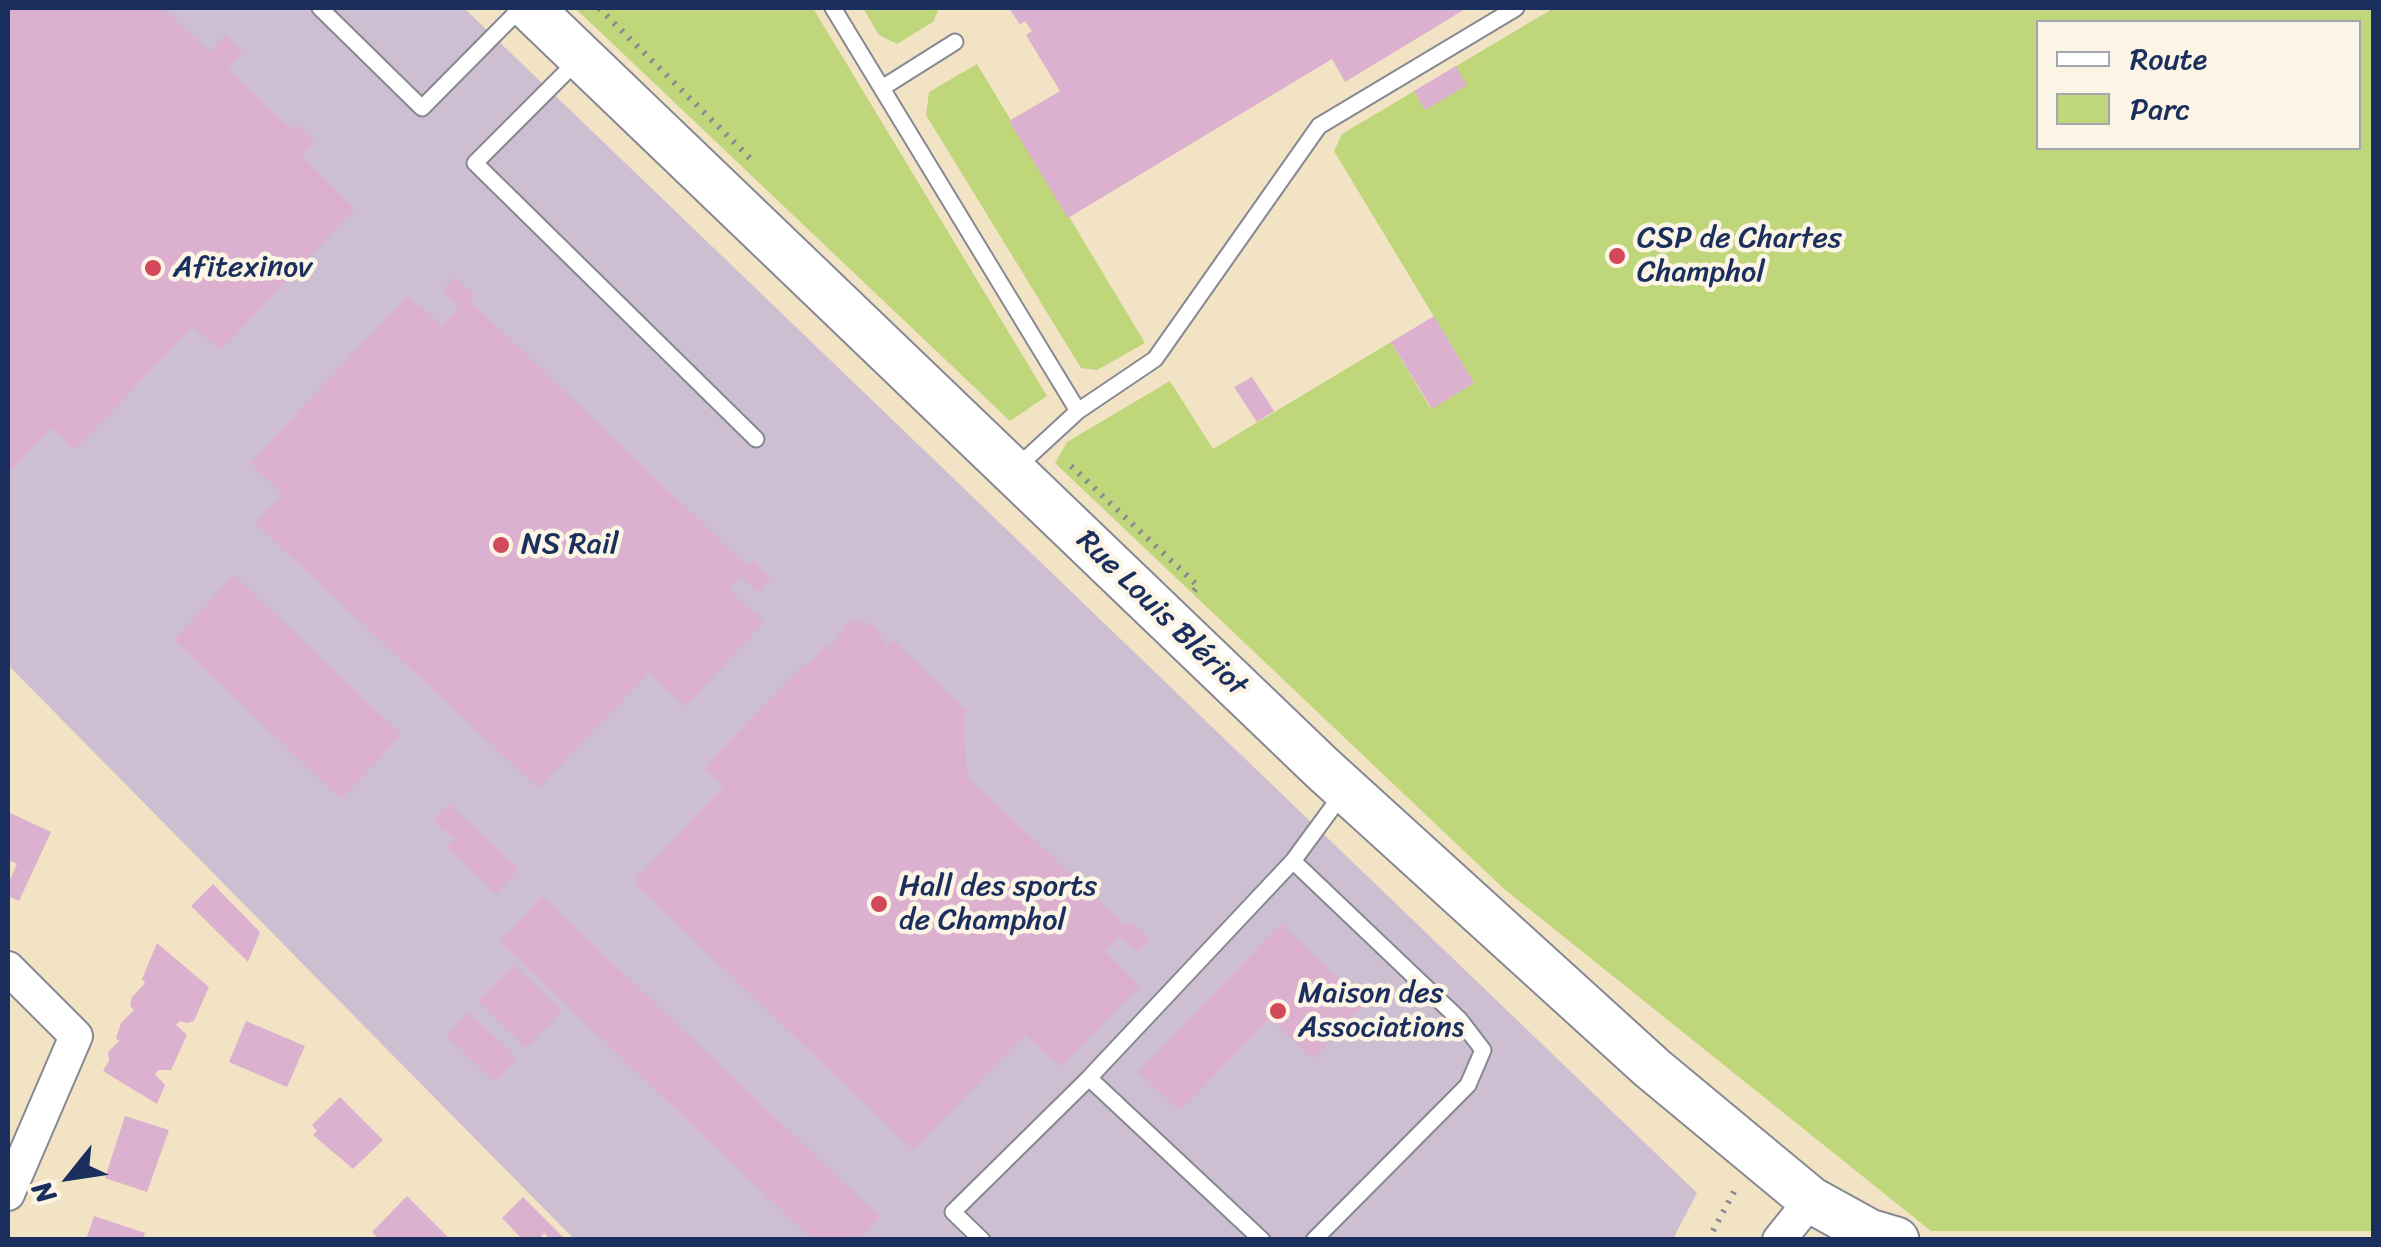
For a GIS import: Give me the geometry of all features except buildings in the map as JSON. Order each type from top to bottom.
[{"type":"street","name":"Rue Louis Blériot","points":[[530,8],[1345,790],[1652,1068],[1810,1200],[1869,1232],[1896,1240]]},
{"type":"street","points":[[8,968],[76,1036],[8,1194]]},
{"type":"street","points":[[1779,1240],[1810,1200]]},
{"type":"lane","points":[[320,8],[422,108],[520,8]]},
{"type":"lane","points":[[833,8],[1078,411]]},
{"type":"lane","points":[[1012,471],[1078,411],[1156,359],[1319,126],[1516,8]]},
{"type":"lane","points":[[882,88],[955,42]]},
{"type":"lane","points":[[581,57],[475,163],[756,439]]},
{"type":"lane","points":[[982,1240],[953,1212],[1089,1078],[1293,861],[1345,790]]},
{"type":"lane","points":[[1293,861],[1460,1020],[1483,1050],[1468,1085],[1314,1240]]},
{"type":"lane","points":[[1089,1078],[1262,1240]]},
{"type":"shaded area","points":[[8,8],[464,8],[1697,1193],[1673,1239],[574,1239],[8,665]]},
{"type":"green space","points":[[575,8],[813,8],[1047,396],[1010,421]]},
{"type":"green space","points":[[863,8],[939,8],[933,22],[897,44],[879,35]]},
{"type":"green space","points":[[1554,8],[2373,8],[2373,1231],[1931,1231],[1503,888],[1055,463],[1067,442],[1170,381],[1213,449],[1391,342],[1431,409],[1474,383],[1334,151],[1342,134]]},
{"type":"green space","points":[[977,64],[1145,343],[1097,370],[1081,368],[926,115],[929,92]]},
{"type":"place","name":"CSP de Chartes Champhol","points":[[1617,256]]},
{"type":"place","name":"Afitexinov","points":[[153,268]]},
{"type":"place","name":"NS Rail","points":[[501,545]]},
{"type":"place","name":"Hall des sports de Champhol","points":[[879,904]]},
{"type":"place","name":"Maison des Associations","points":[[1278,1011]]}]
